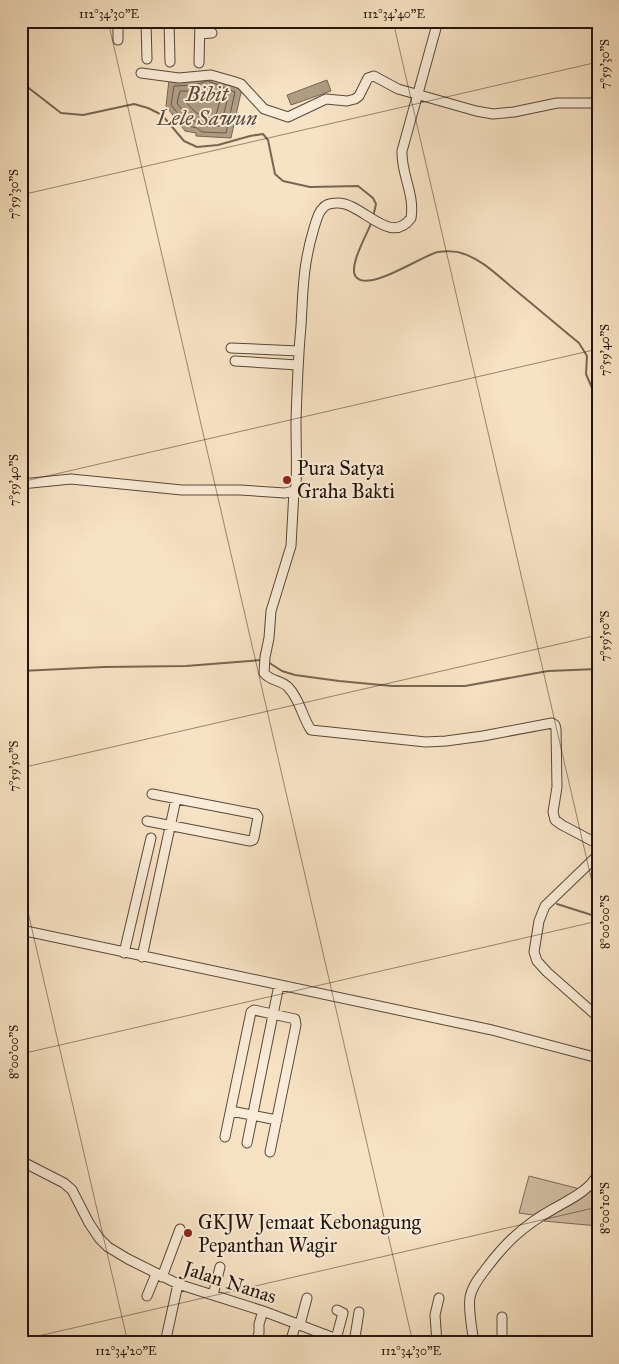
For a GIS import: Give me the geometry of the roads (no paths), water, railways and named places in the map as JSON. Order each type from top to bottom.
[{"type":"street","points":[[118,21],[118,40]]},
{"type":"street","points":[[146,21],[146,59]]},
{"type":"street","points":[[170,21],[170,62]]},
{"type":"street","points":[[199,63],[200,21]]},
{"type":"street","points":[[438,21],[402,151],[401,159],[411,199],[412,209],[410,218],[405,225],[397,228],[387,227],[346,204],[338,202],[329,204],[322,208],[306,259],[303,278],[298,365],[297,479],[294,491],[291,546],[273,600],[264,672],[267,677],[282,682],[288,687],[299,704],[308,726],[315,732],[426,742],[446,741],[503,732],[552,722],[556,729],[557,787],[553,812],[555,820],[598,844]]},
{"type":"street","points":[[200,34],[212,33]]},
{"type":"street","points":[[141,73],[179,78],[211,75],[232,81],[241,84],[264,109],[288,117],[326,100],[347,101],[355,99],[371,77],[374,76],[398,89],[417,92],[476,111],[493,114],[514,112],[557,103],[598,102]]},
{"type":"street","points":[[231,348],[299,350]]},
{"type":"street","points":[[235,361],[298,365]]},
{"type":"street","points":[[21,484],[71,479],[182,490],[240,490],[285,494],[294,491]]},
{"type":"street","points":[[147,821],[250,841],[254,838],[258,817],[256,814],[152,794]]},
{"type":"street","points":[[142,957],[176,799]]},
{"type":"street","points":[[124,953],[151,838]]},
{"type":"street","points":[[598,855],[545,906],[539,921],[534,952],[537,961],[547,972],[598,1017]]},
{"type":"street","points":[[21,930],[492,1030],[598,1058]]},
{"type":"street","points":[[247,1143],[279,985]]},
{"type":"street","points":[[225,1137],[249,1014],[254,1010],[295,1020],[297,1022],[270,1152]]},
{"type":"street","points":[[231,1112],[277,1120]]},
{"type":"street","name":"Jalan Nanas","points":[[21,1161],[64,1183],[72,1190],[93,1230],[108,1247],[159,1276],[178,1284],[263,1310],[347,1343]]},
{"type":"street","points":[[474,1343],[470,1295],[476,1282],[514,1235],[532,1221],[589,1186],[598,1174]]},
{"type":"street","points":[[147,1296],[159,1276],[180,1230]]},
{"type":"street","points":[[213,1294],[220,1267]]},
{"type":"street","points":[[165,1343],[178,1284]]},
{"type":"street","points":[[290,1343],[307,1298]]},
{"type":"street","points":[[437,1343],[436,1316],[439,1298]]},
{"type":"street","points":[[256,1343],[259,1333],[258,1324],[263,1310]]},
{"type":"street","points":[[336,1339],[343,1313],[337,1310]]},
{"type":"street","points":[[354,1343],[358,1312]]},
{"type":"street","points":[[502,1317],[502,1343]]},
{"type":"water","name":"Bibit Lele Sawun","points":[[208,76],[242,88],[231,138],[196,136],[196,133],[185,131],[166,106],[169,80]]},
{"type":"water","points":[[327,80],[331,91],[291,105],[287,95]]},
{"type":"waterway","points":[[21,82],[61,113],[83,115],[134,104],[148,108],[162,115],[184,141],[197,147],[218,145],[263,134],[268,140],[275,174],[283,181],[310,187],[358,186],[373,198],[376,204],[373,217]]},
{"type":"waterway","points":[[583,99],[593,99]]},
{"type":"waterway","points":[[372,221],[356,259],[354,273],[357,278],[364,281],[373,280],[438,252],[456,252],[476,259],[579,343],[587,356],[586,374],[592,388],[598,389]]},
{"type":"waterway","points":[[21,671],[186,666],[261,660]]},
{"type":"waterway","points":[[268,662],[282,671],[295,675],[392,686],[465,686],[548,671],[598,669]]},
{"type":"waterway","points":[[557,904],[598,917]]},
{"type":"place","name":"Pura Satya Graha Bakti","points":[[287,480]]},
{"type":"place","name":"GKJW Jemaat Kebonagung Pepanthan Wagir","points":[[188,1233]]}]
